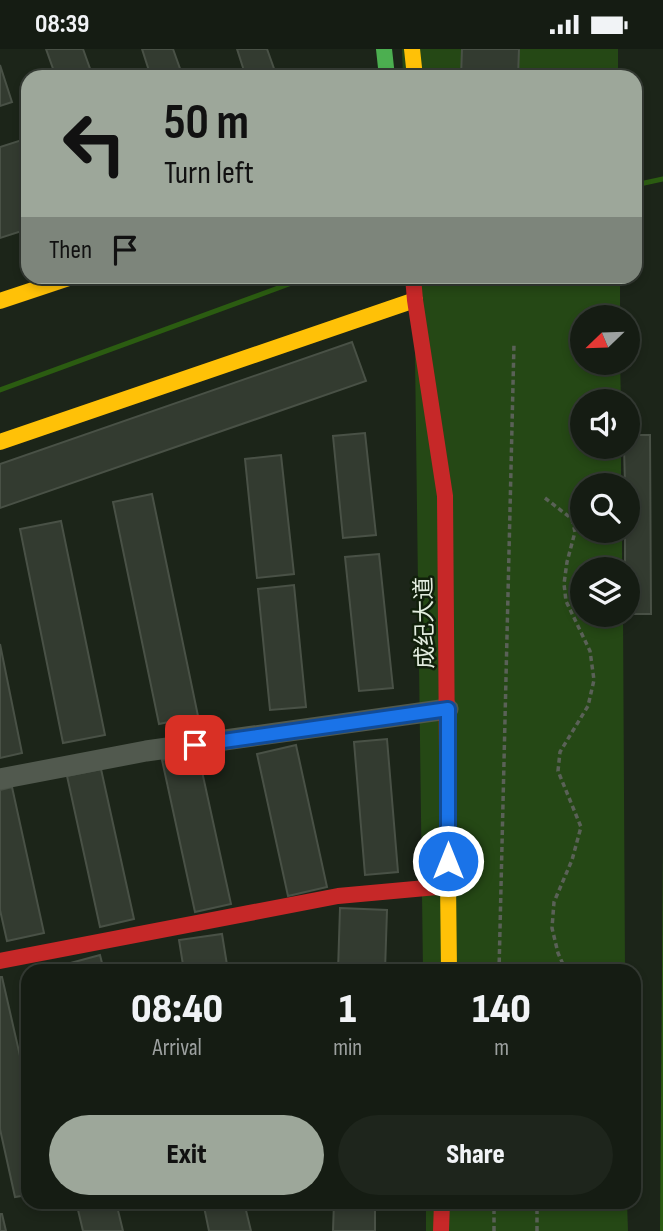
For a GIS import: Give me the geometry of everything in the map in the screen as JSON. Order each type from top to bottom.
[{"type":"main road","points":[[384,49],[386,70]]},
{"type":"main road","points":[[412,49],[414,70]]},
{"type":"main road","points":[[0,301],[51,284]]},
{"type":"main road","name":"成纪大道","points":[[414,284],[445,496],[449,964]]},
{"type":"main road","points":[[0,442],[415,300]]},
{"type":"main road","points":[[0,961],[30,963],[338,896],[448,886]]},
{"type":"main road","points":[[441,1231],[442,1209]]},
{"type":"street","points":[[0,779],[146,751],[448,709]]},
{"type":"path","points":[[499,964],[514,343]]},
{"type":"path","points":[[545,498],[572,519],[575,532],[564,583],[566,601],[590,651],[594,680],[588,706],[560,752],[558,771],[581,827],[572,860],[554,902],[552,927],[563,964]]},
{"type":"path","points":[[494,1209],[494,1231]]},
{"type":"path","points":[[537,1209],[537,1231]]},
{"type":"shaded area","points":[[402,49],[618,49],[618,70],[403,70]]},
{"type":"shaded area","points":[[414,284],[620,284],[620,305],[570,305],[570,375],[620,375],[621,389],[570,389],[570,459],[621,459],[621,473],[570,473],[570,543],[622,543],[622,557],[570,557],[570,627],[623,627],[625,964],[423,964]]},
{"type":"shaded area","points":[[663,843],[663,1231],[660,1231]]},
{"type":"shaded area","points":[[426,1209],[627,1209],[628,1231],[426,1231]]},
{"type":"building","points":[[46,49],[83,49],[90,70],[54,70]]},
{"type":"building","points":[[142,49],[173,49],[180,70],[149,70]]},
{"type":"building","points":[[237,49],[267,49],[274,70],[244,70]]},
{"type":"building","points":[[462,49],[519,49],[518,70],[461,70]]},
{"type":"building","points":[[0,65],[12,102],[0,106]]},
{"type":"building","points":[[21,140],[21,231],[0,238],[0,147]]},
{"type":"building","points":[[352,342],[366,381],[0,508],[0,464]]},
{"type":"building","points":[[365,433],[376,535],[343,538],[333,436]]},
{"type":"building","points":[[640,435],[650,435],[651,614],[640,614],[640,557],[625,557],[625,543],[640,543],[640,473],[625,473],[624,459],[640,459]]},
{"type":"building","points":[[281,455],[294,574],[257,578],[245,459]]},
{"type":"building","points":[[152,494],[198,716],[159,724],[113,502]]},
{"type":"building","points":[[61,521],[105,735],[63,743],[20,529]]},
{"type":"building","points":[[379,554],[393,688],[359,691],[345,557]]},
{"type":"building","points":[[294,585],[306,707],[270,710],[258,589]]},
{"type":"building","points":[[0,644],[22,753],[0,758]]},
{"type":"building","points":[[387,739],[398,872],[365,875],[354,742]]},
{"type":"building","points":[[296,745],[327,887],[288,896],[257,754]]},
{"type":"building","points":[[198,753],[231,904],[195,912],[162,760]]},
{"type":"building","points":[[101,769],[134,919],[100,927],[67,776]]},
{"type":"building","points":[[12,787],[44,933],[7,941],[0,910],[0,790]]},
{"type":"building","points":[[340,908],[387,910],[385,964],[338,964]]},
{"type":"building","points":[[222,934],[227,964],[183,964],[179,940]]},
{"type":"building","points":[[100,955],[102,964],[67,964]]},
{"type":"building","points":[[2,977],[21,1060],[21,1196],[15,1197],[0,1129]]},
{"type":"building","points":[[118,1209],[123,1231],[83,1231],[78,1210]]},
{"type":"building","points":[[204,1209],[246,1209],[251,1231],[209,1231]]},
{"type":"building","points":[[334,1209],[375,1209],[375,1231],[333,1231]]},
{"type":"building","points":[[2,1214],[6,1231],[0,1231]]},
{"type":"waterway","points":[[642,184],[663,179]]},
{"type":"waterway","points":[[0,390],[289,284]]},
{"type":"traffic: fast","points":[[384,49],[386,70]]},
{"type":"traffic: slow","points":[[412,49],[414,70]]},
{"type":"traffic: slow","points":[[0,301],[51,284]]},
{"type":"traffic: slow","points":[[0,442],[415,300]]},
{"type":"traffic: slow","points":[[448,881],[449,964]]},
{"type":"traffic: jam","points":[[414,284],[445,496],[448,881]]},
{"type":"traffic: jam","points":[[0,961],[338,896],[448,886]]},
{"type":"traffic: jam","points":[[441,1231],[442,1209]]},
{"type":"route","points":[[195,745],[448,709],[448,861]]}]
